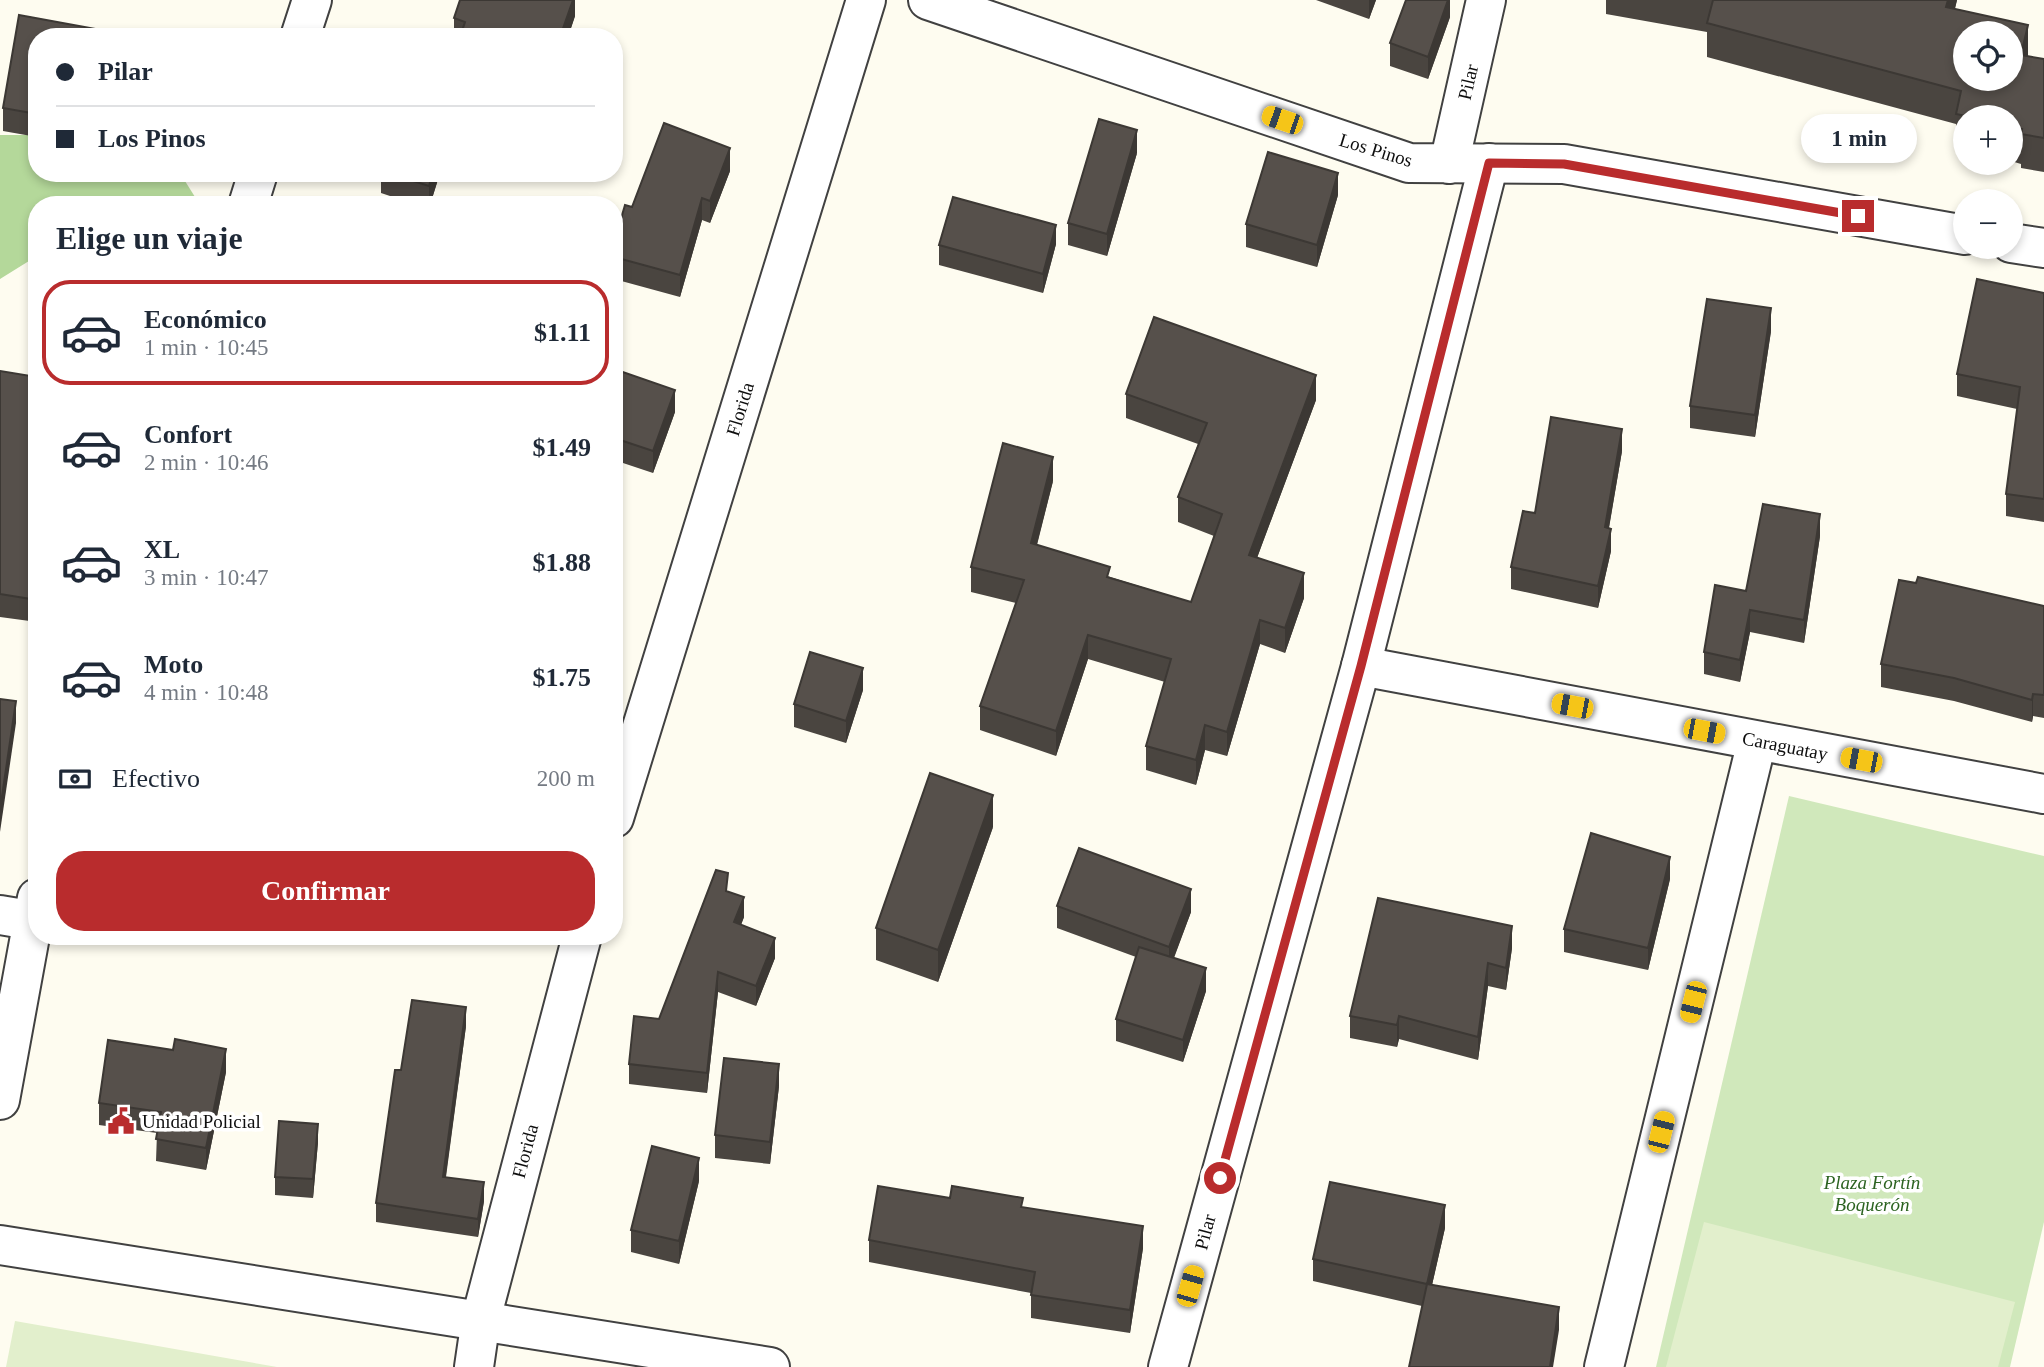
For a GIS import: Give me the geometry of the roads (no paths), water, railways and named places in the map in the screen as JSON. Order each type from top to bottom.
[{"type":"street","points":[[303,28],[312,0]]},
{"type":"street","name":"Florida","points":[[623,789],[866,0]]},
{"type":"street","name":"Los Pinos","points":[[928,0],[1409,163],[1564,164],[1953,232]]},
{"type":"street","name":"Pilar","points":[[1449,164],[1486,0]]},
{"type":"street","name":"Pilar","points":[[1168,1367],[1361,666],[1489,163]]},
{"type":"street","points":[[2023,245],[2044,248]]},
{"type":"street","name":"Caraguatay","points":[[1361,666],[2044,794]]},
{"type":"street","points":[[1604,1367],[1757,741]]},
{"type":"street","points":[[0,1100],[22,911]]},
{"type":"street","name":"Florida","points":[[474,1367],[481,1319],[580,945]]},
{"type":"street","points":[[0,1245],[481,1319],[770,1367]]},
{"type":"place","name":"Unidad Policial","points":[[121,1121]]},
{"type":"park label","name":"Plaza Fortín Boquerón","points":[[1872,1193]]}]
